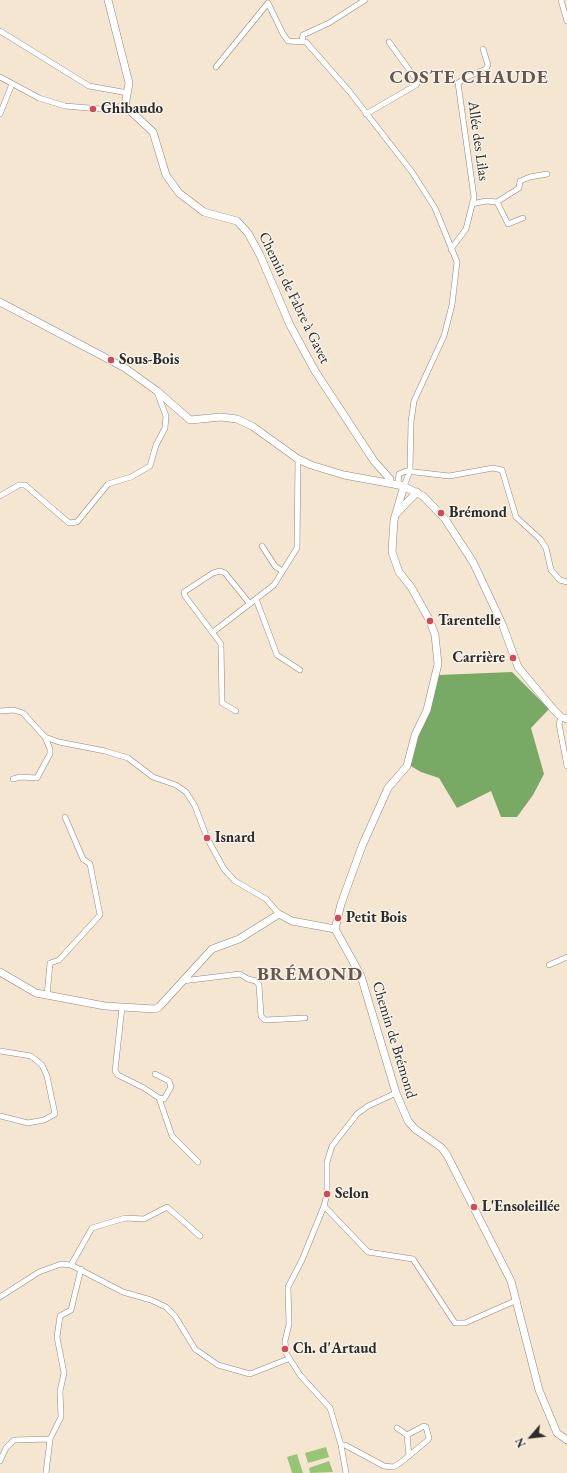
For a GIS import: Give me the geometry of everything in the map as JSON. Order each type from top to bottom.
[{"type":"street","points":[[0,77],[39,98],[64,106],[100,109],[125,106],[130,83],[125,59],[108,0]]},
{"type":"street","points":[[302,41],[303,35],[329,23],[364,0]]},
{"type":"street","points":[[561,0],[567,21]]},
{"type":"street","points":[[216,68],[268,3],[285,37],[288,40],[306,42],[412,172],[435,208],[457,262],[452,305],[444,336],[414,401],[411,422],[410,471],[400,485]]},
{"type":"street","points":[[0,31],[89,86],[128,93]]},
{"type":"street","points":[[366,114],[416,85],[418,82],[389,42]]},
{"type":"street","name":"Allée des Lilas","points":[[451,249],[466,229],[474,197],[470,158],[458,83],[467,77],[486,69],[488,65],[483,49]]},
{"type":"street","points":[[0,114],[12,84]]},
{"type":"street","name":"Chemin de Fabre à Gavet","points":[[125,106],[153,132],[166,174],[179,193],[204,212],[237,221],[248,233],[260,255],[290,325],[308,358],[384,479]]},
{"type":"street","points":[[472,204],[486,201],[498,202],[519,188],[520,181],[530,177],[547,174]]},
{"type":"street","points":[[498,202],[508,224],[523,218]]},
{"type":"street","points":[[0,302],[125,368],[157,391],[190,420],[221,417],[245,422],[298,459],[328,470],[369,478],[384,479],[416,492],[441,513],[464,546],[500,620],[518,667],[564,718],[558,724],[567,766]]},
{"type":"street","points":[[0,496],[19,485],[25,485],[69,523],[77,522],[108,484],[131,477],[150,466],[156,445],[165,428],[166,422],[166,416],[157,391]]},
{"type":"street","points":[[213,632],[274,585],[297,548],[298,459]]},
{"type":"street","points":[[45,737],[59,742],[105,751],[128,758],[154,777],[176,785],[186,792],[195,806],[207,838],[226,872],[235,881],[266,898],[279,914],[292,921],[336,929],[341,904],[359,852],[388,788],[407,766],[415,736],[427,710],[438,664],[434,635],[430,621],[411,587],[395,565],[392,552],[394,520],[400,485],[399,474],[410,471],[449,476],[493,468],[502,470],[516,517],[540,539],[546,548],[551,570],[560,580],[567,582]]},
{"type":"street","points":[[394,520],[402,507],[416,492]]},
{"type":"street","points":[[262,546],[274,566],[282,571]]},
{"type":"street","points":[[236,711],[222,703],[221,644],[185,596],[184,592],[213,573],[220,571],[225,573],[250,604]]},
{"type":"street","points":[[256,599],[277,655],[300,670]]},
{"type":"street","points":[[0,711],[14,710],[23,713],[45,737],[50,749],[50,754],[37,778],[20,777],[13,779]]},
{"type":"street","points":[[47,996],[50,963],[59,960],[100,915],[90,864],[83,858],[64,816]]},
{"type":"street","points":[[0,972],[36,993],[47,996],[122,1008],[154,1009],[159,1007],[212,949],[239,939],[279,914]]},
{"type":"street","name":"Chemin de Brémond","points":[[336,929],[361,976],[396,1093],[411,1126],[442,1148],[447,1155],[508,1273],[517,1300],[539,1390],[557,1434],[567,1440]]},
{"type":"street","points":[[549,965],[567,957]]},
{"type":"street","points":[[181,982],[240,974],[248,979],[256,981],[259,984],[261,1016],[265,1020],[305,1018]]},
{"type":"street","points":[[122,1008],[115,1071],[118,1075],[144,1088],[158,1098],[164,1099],[171,1087],[169,1081],[155,1074]]},
{"type":"street","points":[[0,1051],[31,1056],[42,1065],[47,1076],[55,1114],[44,1120],[28,1123],[0,1116]]},
{"type":"street","points":[[346,1473],[341,1445],[330,1408],[300,1375],[288,1359],[285,1349],[289,1324],[288,1287],[302,1260],[324,1206],[327,1194],[327,1162],[336,1140],[357,1114],[368,1106],[396,1093]]},
{"type":"street","points":[[158,1098],[172,1136],[198,1162]]},
{"type":"street","points":[[324,1206],[368,1252],[413,1259],[455,1323],[465,1323],[517,1300]]},
{"type":"street","points":[[71,1265],[92,1228],[125,1218],[144,1219],[167,1207],[200,1236]]},
{"type":"street","points":[[0,1297],[39,1272],[61,1264],[71,1265],[123,1292],[152,1300],[166,1307],[175,1316],[195,1349],[218,1365],[250,1374],[288,1359]]},
{"type":"street","points":[[46,1473],[50,1439],[61,1417],[60,1391],[64,1373],[57,1337],[60,1316],[71,1310],[81,1269]]},
{"type":"street","points":[[341,1445],[345,1445],[384,1466],[393,1467],[409,1456],[429,1438],[426,1427],[424,1426],[407,1435]]},
{"type":"street","points":[[397,1428],[407,1435],[409,1456]]},
{"type":"street","points":[[0,1461],[6,1448],[14,1440],[50,1439]]},
{"type":"green space","points":[[512,672],[549,709],[531,728],[544,774],[533,795],[517,817],[501,817],[491,791],[457,808],[439,778],[421,772],[409,765],[438,675]]},
{"type":"green space","points":[[326,1447],[329,1457],[308,1463],[305,1453]]},
{"type":"green space","points":[[297,1454],[303,1473],[292,1473],[287,1457]]},
{"type":"green space","points":[[329,1461],[333,1472],[310,1473],[309,1468]]},
{"type":"place","name":"Ghibaudo","points":[[93,109]]},
{"type":"place","name":"Sous-Bois","points":[[111,360]]},
{"type":"place","name":"Brémond","points":[[441,513]]},
{"type":"place","name":"Tarentelle","points":[[430,621]]},
{"type":"place","name":"Carrière","points":[[513,658]]},
{"type":"place","name":"Isnard","points":[[207,838]]},
{"type":"place","name":"Petit Bois","points":[[338,918]]},
{"type":"place","name":"Selon","points":[[327,1194]]},
{"type":"place","name":"L'Ensoleillée","points":[[474,1207]]},
{"type":"place","name":"Ch. d'Artaud","points":[[285,1349]]},
{"type":"district","name":"COSTE CHAUDE","points":[[469,78]]},
{"type":"district","name":"BRÉMOND","points":[[310,975]]}]
